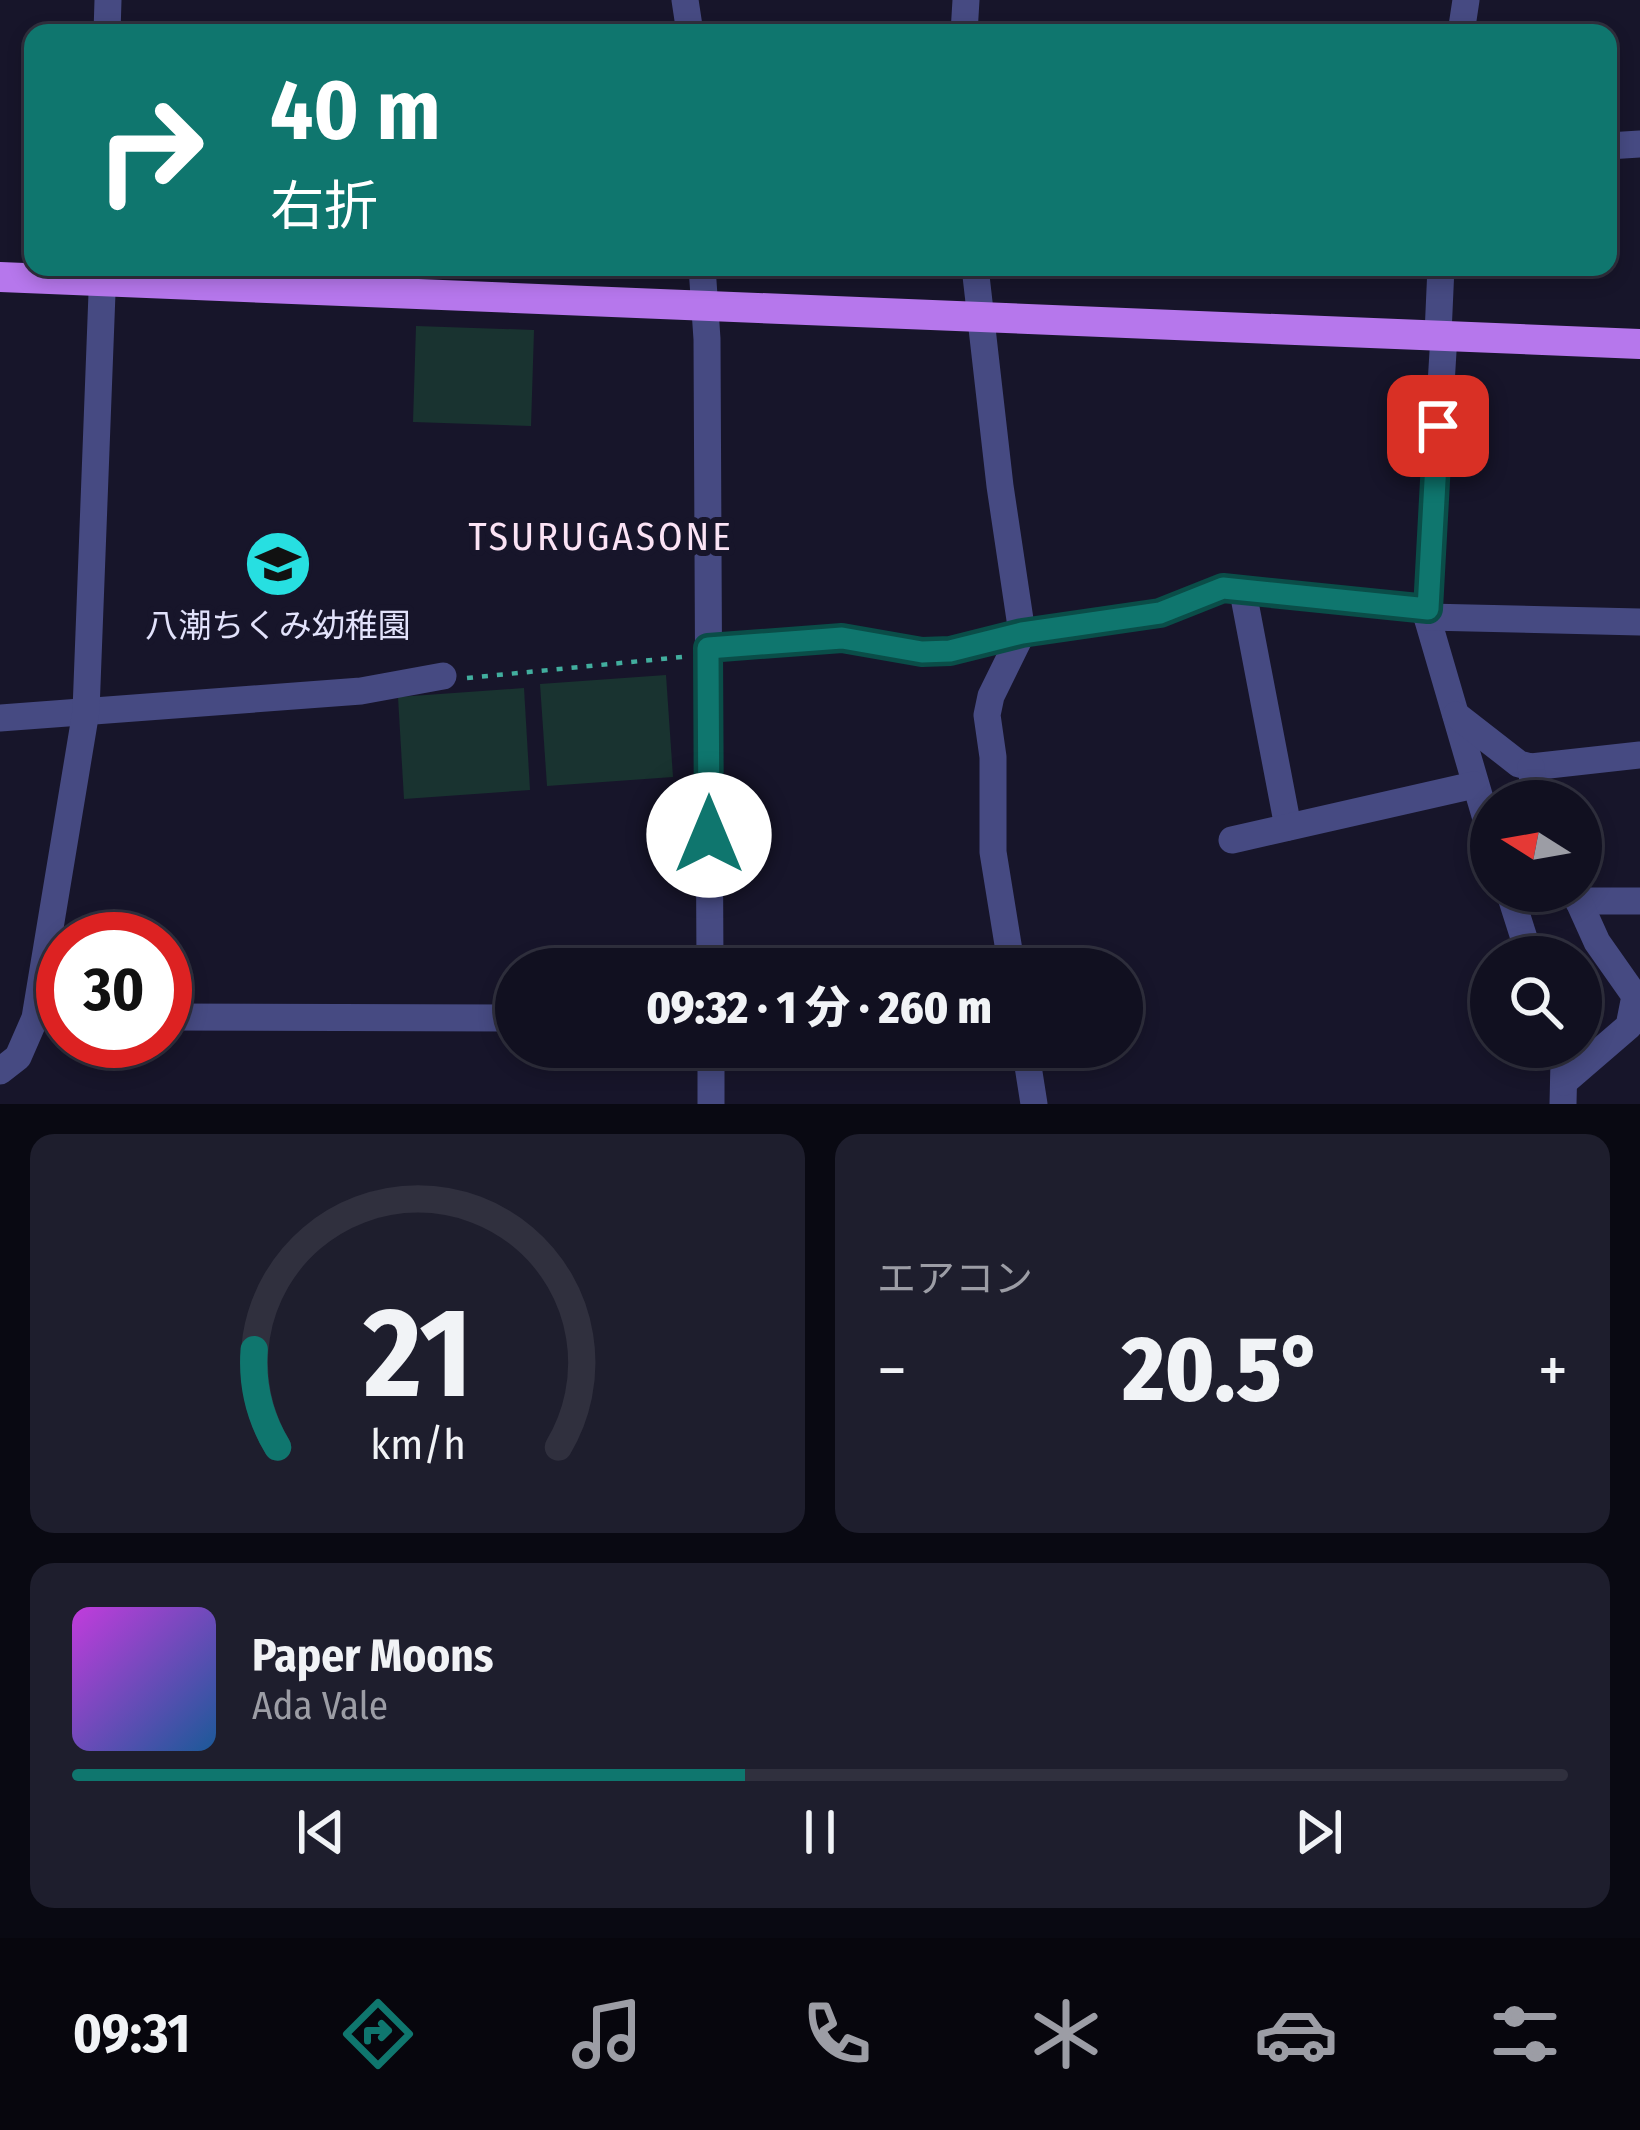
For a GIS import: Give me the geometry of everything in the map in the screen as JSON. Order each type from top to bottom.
[{"type":"main road","points":[[0,277],[34,276]]},
{"type":"main road","points":[[143,276],[1640,344]]},
{"type":"street","points":[[62,912],[86,711],[103,276]]},
{"type":"street","points":[[702,276],[710,948]]},
{"type":"street","points":[[976,276],[1022,633],[987,715],[993,757],[993,852],[1009,948]]},
{"type":"street","points":[[1441,276],[1428,613],[1473,780]]},
{"type":"street","points":[[708,652],[842,638],[922,652],[950,651],[1022,633],[1160,613],[1223,588],[1428,613],[1640,622]]},
{"type":"street","points":[[1243,592],[1288,827]]},
{"type":"street","points":[[0,718],[361,691],[443,676]]},
{"type":"street","points":[[1456,715],[1519,764],[1531,767],[1640,755]]},
{"type":"street","points":[[1531,767],[1533,780]]},
{"type":"street","points":[[1232,840],[1470,785]]},
{"type":"street","points":[[1602,898],[1640,901]]},
{"type":"street","points":[[1563,1093],[1629,1026],[1635,996],[1597,942],[1583,912]]},
{"type":"street","points":[[192,1017],[495,1018]]},
{"type":"street","points":[[0,1071],[36,1034]]},
{"type":"street","points":[[711,1068],[711,1104]]},
{"type":"street","points":[[1028,1068],[1034,1104]]},
{"type":"path","points":[[443,676],[466,678],[708,652]]},
{"type":"green space","points":[[416,326],[534,330],[531,426],[413,422]]},
{"type":"green space","points":[[666,675],[673,777],[547,786],[540,684]]},
{"type":"green space","points":[[524,688],[530,790],[404,799],[398,697]]},
{"type":"place","name":"八潮ちくみ幼稚園","points":[[278,564]]},
{"type":"district","name":"TSURUGASONE","points":[[601,536]]},
{"type":"route","points":[[709,835],[708,648],[842,638],[922,652],[950,651],[1022,633],[1160,613],[1223,588],[1428,609],[1438,426]]}]
